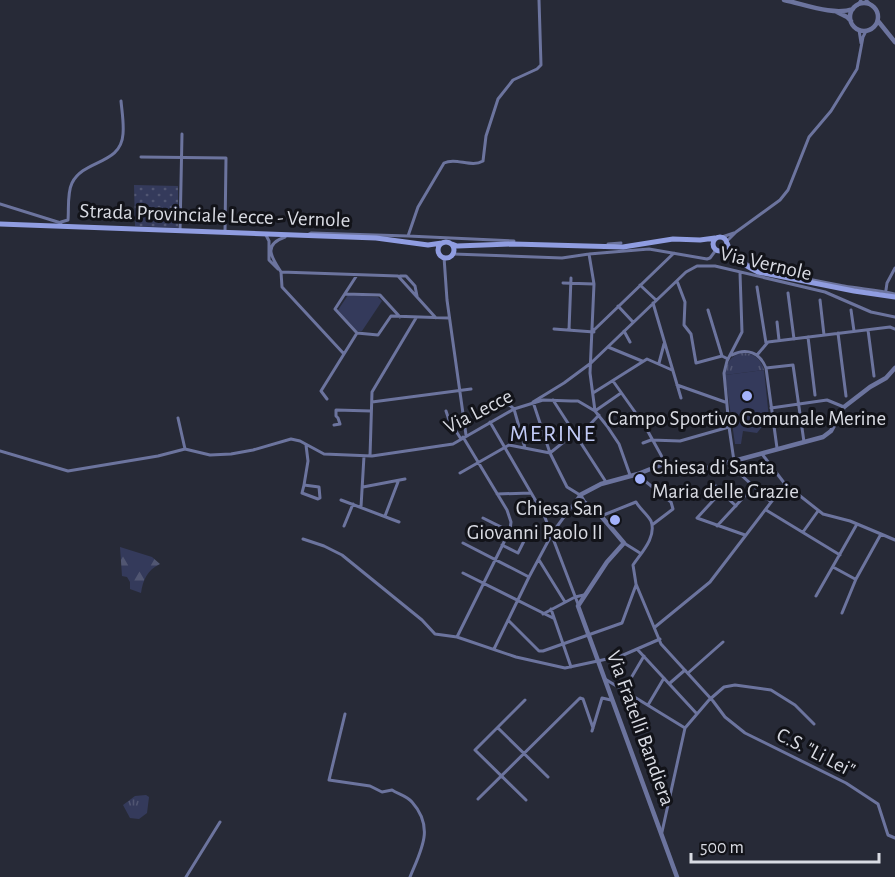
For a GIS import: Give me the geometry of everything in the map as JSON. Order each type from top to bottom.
[{"type":"main road","name":"Strada Provinciale Lecce - Vernole","points":[[0,224],[61,224],[180,231],[309,234],[376,238],[428,245],[447,241],[457,246],[513,244],[623,247],[673,239],[723,240],[734,256],[758,272],[895,295]]},
{"type":"main road","name":"Strada Provinciale Lecce - Vernole","points":[[700,240],[734,256]]},
{"type":"main road","points":[[717,248],[723,240]]},
{"type":"main road","points":[[717,248],[723,240]]},
{"type":"main road","points":[[439,251],[447,241]]},
{"type":"main road","points":[[447,241],[449,255]]},
{"type":"main road","name":"Strada Provinciale Lecce - Vernole","points":[[428,245],[449,255],[466,246]]},
{"type":"street","points":[[408,237],[418,207],[443,164],[448,161],[477,164],[483,161],[486,136],[498,99],[513,80],[541,66],[538,0]]},
{"type":"street","points":[[784,0],[847,11],[859,4],[871,5],[878,15],[878,21],[873,28],[866,31],[859,30],[847,17],[832,10]]},
{"type":"street","points":[[859,4],[871,5]]},
{"type":"street","points":[[851,21],[859,4]]},
{"type":"street","points":[[878,21],[895,42]]},
{"type":"street","points":[[873,28],[891,37]]},
{"type":"street","points":[[859,30],[862,45]]},
{"type":"street","points":[[723,240],[780,200],[788,190],[809,136],[831,111],[857,69],[866,31]]},
{"type":"street","points":[[0,204],[61,224],[68,220],[71,187],[74,180],[93,164],[111,157],[123,137],[122,101]]},
{"type":"street","points":[[180,231],[182,134]]},
{"type":"street","points":[[141,157],[226,159],[225,232]]},
{"type":"street","points":[[723,240],[736,232]]},
{"type":"street","points":[[265,233],[269,241],[269,260],[280,271],[398,276],[436,318]]},
{"type":"street","points":[[269,241],[274,234]]},
{"type":"street","points":[[274,234],[275,241],[271,249],[271,257],[280,271],[281,285],[344,354]]},
{"type":"street","points":[[275,241],[289,234]]},
{"type":"street","points":[[309,234],[408,237],[447,241],[621,243]]},
{"type":"street","points":[[464,437],[443,264],[449,255],[562,258],[649,249],[697,258],[710,258],[717,248]]},
{"type":"street","points":[[554,329],[594,331],[674,252]]},
{"type":"street","points":[[589,254],[594,284],[594,331],[590,372],[595,411],[619,444],[630,475]]},
{"type":"street","name":"Via Vernole","points":[[532,402],[591,364],[690,269],[702,265],[715,266],[825,292],[871,312],[895,317]]},
{"type":"street","points":[[880,292],[886,288],[895,268]]},
{"type":"street","points":[[740,273],[742,332],[723,373],[725,402],[734,461],[740,474],[771,502]]},
{"type":"street","points":[[357,275],[335,309],[357,333],[378,335],[391,316],[449,318]]},
{"type":"street","points":[[569,330],[571,278]]},
{"type":"street","points":[[677,281],[685,302],[684,325],[691,334],[696,363],[722,356],[729,358],[745,351],[757,355],[763,361],[766,368],[777,448]]},
{"type":"street","points":[[563,284],[594,284]]},
{"type":"street","points":[[640,285],[654,302],[681,398]]},
{"type":"street","points":[[757,286],[766,343]]},
{"type":"street","points":[[886,288],[895,295]]},
{"type":"street","points":[[789,293],[794,339]]},
{"type":"street","points":[[345,294],[380,295],[399,317]]},
{"type":"street","points":[[820,300],[824,335]]},
{"type":"street","points":[[618,306],[633,322]]},
{"type":"street","points":[[708,310],[722,356]]},
{"type":"street","points":[[851,310],[854,331]]},
{"type":"street","points":[[370,456],[373,390],[416,318]]},
{"type":"street","points":[[777,322],[779,340]]},
{"type":"street","points":[[757,355],[766,343],[779,340],[890,327],[895,329]]},
{"type":"street","points":[[868,330],[874,376]]},
{"type":"street","points":[[624,331],[630,342]]},
{"type":"street","points":[[327,399],[321,392],[357,333]]},
{"type":"street","points":[[838,333],[846,396]]},
{"type":"street","points":[[808,337],[815,394]]},
{"type":"street","points":[[659,363],[665,343]]},
{"type":"street","points":[[608,347],[643,362]]},
{"type":"street","points":[[593,393],[650,359],[673,370]]},
{"type":"street","points":[[766,368],[793,364],[804,442]]},
{"type":"street","points":[[494,649],[555,529],[580,495],[606,482],[639,474],[664,464],[699,469],[827,434],[844,407],[886,378],[895,368]]},
{"type":"street","points":[[613,381],[635,412]]},
{"type":"street","points":[[677,385],[725,402]]},
{"type":"street","points":[[371,402],[471,389]]},
{"type":"street","points":[[595,411],[621,393]]},
{"type":"street","points":[[499,396],[514,409],[525,448]]},
{"type":"street","points":[[553,400],[606,482]]},
{"type":"street","points":[[771,408],[827,400],[844,407]]},
{"type":"street","name":"Via Lecce","points":[[185,449],[210,455],[221,455],[253,450],[291,439],[300,441],[324,454],[370,456],[421,447],[444,446],[532,402],[578,401],[595,411]]},
{"type":"street","points":[[532,402],[550,453],[567,487],[580,495],[624,543],[641,554]]},
{"type":"street","points":[[334,424],[340,424],[336,410],[371,411]]},
{"type":"street","points":[[446,411],[449,420],[464,437],[509,514],[511,522],[510,531],[457,637]]},
{"type":"street","points":[[578,438],[598,415]]},
{"type":"street","points":[[0,451],[68,471],[158,456],[185,449],[178,418]]},
{"type":"street","points":[[774,424],[801,420]]},
{"type":"street","name":"Via Fratelli Bandiera","points":[[490,422],[549,527],[677,877]]},
{"type":"street","points":[[646,428],[651,440],[662,454],[664,464]]},
{"type":"street","points":[[643,443],[651,440],[680,441],[729,428]]},
{"type":"street","points":[[459,472],[509,445],[550,453],[576,433]]},
{"type":"street","points":[[304,485],[319,487],[320,498],[302,493],[308,460],[306,445]]},
{"type":"street","points":[[761,453],[785,484],[818,511],[895,540]]},
{"type":"street","points":[[361,507],[364,456]]},
{"type":"street","points":[[363,487],[405,480]]},
{"type":"street","points":[[385,516],[399,481]]},
{"type":"street","points":[[508,620],[540,652],[622,623],[636,584],[633,567],[648,543],[652,525],[673,509],[671,502],[645,481]]},
{"type":"street","points":[[655,627],[710,582],[785,484]]},
{"type":"street","points":[[716,486],[736,506]]},
{"type":"street","points":[[717,526],[754,486]]},
{"type":"street","points":[[721,492],[698,518],[745,535]]},
{"type":"street","points":[[497,494],[531,493]]},
{"type":"street","points":[[341,500],[399,522]]},
{"type":"street","points":[[601,516],[636,502],[652,525]]},
{"type":"street","points":[[345,526],[353,504]]},
{"type":"street","points":[[766,510],[840,555]]},
{"type":"street","points":[[803,532],[818,511]]},
{"type":"street","points":[[483,518],[525,539],[518,553],[502,545]]},
{"type":"street","points":[[549,527],[562,522]]},
{"type":"street","points":[[816,596],[856,524]]},
{"type":"street","points":[[842,613],[856,579],[881,534]]},
{"type":"street","points":[[303,539],[342,555],[422,620],[435,634],[457,637],[548,665],[565,668],[599,661],[638,649],[660,639]]},
{"type":"street","points":[[462,543],[529,577]]},
{"type":"street","points":[[578,606],[607,562],[624,543]]},
{"type":"street","points":[[538,560],[565,602]]},
{"type":"street","points":[[833,567],[856,579]]},
{"type":"street","points":[[463,573],[553,618]]},
{"type":"street","name":"C.S. \"Li Lei\"","points":[[636,584],[662,644],[725,717],[745,733],[837,778],[878,804],[886,832],[895,838]]},
{"type":"street","points":[[543,614],[575,597],[586,594]]},
{"type":"street","points":[[551,609],[571,667]]},
{"type":"street","points":[[670,684],[723,642]]},
{"type":"street","points":[[638,649],[697,714]]},
{"type":"street","points":[[624,690],[644,656]]},
{"type":"street","points":[[648,705],[665,678]]},
{"type":"street","points":[[605,680],[685,728]]},
{"type":"street","points":[[662,832],[685,728],[710,699],[724,687],[771,690],[795,705],[814,724]]},
{"type":"street","points":[[478,799],[580,698],[592,729],[602,698],[613,700]]},
{"type":"street","points":[[525,699],[475,750],[526,800]]},
{"type":"street","points":[[345,714],[329,780],[370,786],[382,792],[392,790],[411,801],[422,817],[426,832],[410,877]]},
{"type":"street","points":[[498,728],[548,777]]},
{"type":"street","points":[[186,877],[220,822]]},
{"type":"green space","points":[[134,185],[178,186],[178,228],[135,226]]},
{"type":"green space","points":[[348,295],[378,297],[382,301],[362,331],[357,331],[338,310]]},
{"type":"green space","points":[[742,353],[756,357],[764,370],[725,375],[729,361]]},
{"type":"green space","name":"Campo Sportivo Comunale Merine","points":[[764,370],[769,418],[757,433],[743,431],[741,444],[735,444],[725,375]]},
{"type":"green space","points":[[120,547],[152,557],[160,564],[146,576],[141,593],[130,589],[127,577],[122,576]]},
{"type":"green space","points":[[135,796],[149,797],[147,813],[139,819],[130,818],[123,805]]},
{"type":"place","name":"Campo Sportivo Comunale Merine","points":[[747,396]]},
{"type":"place","name":"Chiesa di Santa Maria delle Grazie","points":[[640,479]]},
{"type":"place","name":"Chiesa San Giovanni Paolo II","points":[[615,520]]},
{"type":"district","name":"MERINE","points":[[553,433]]}]
